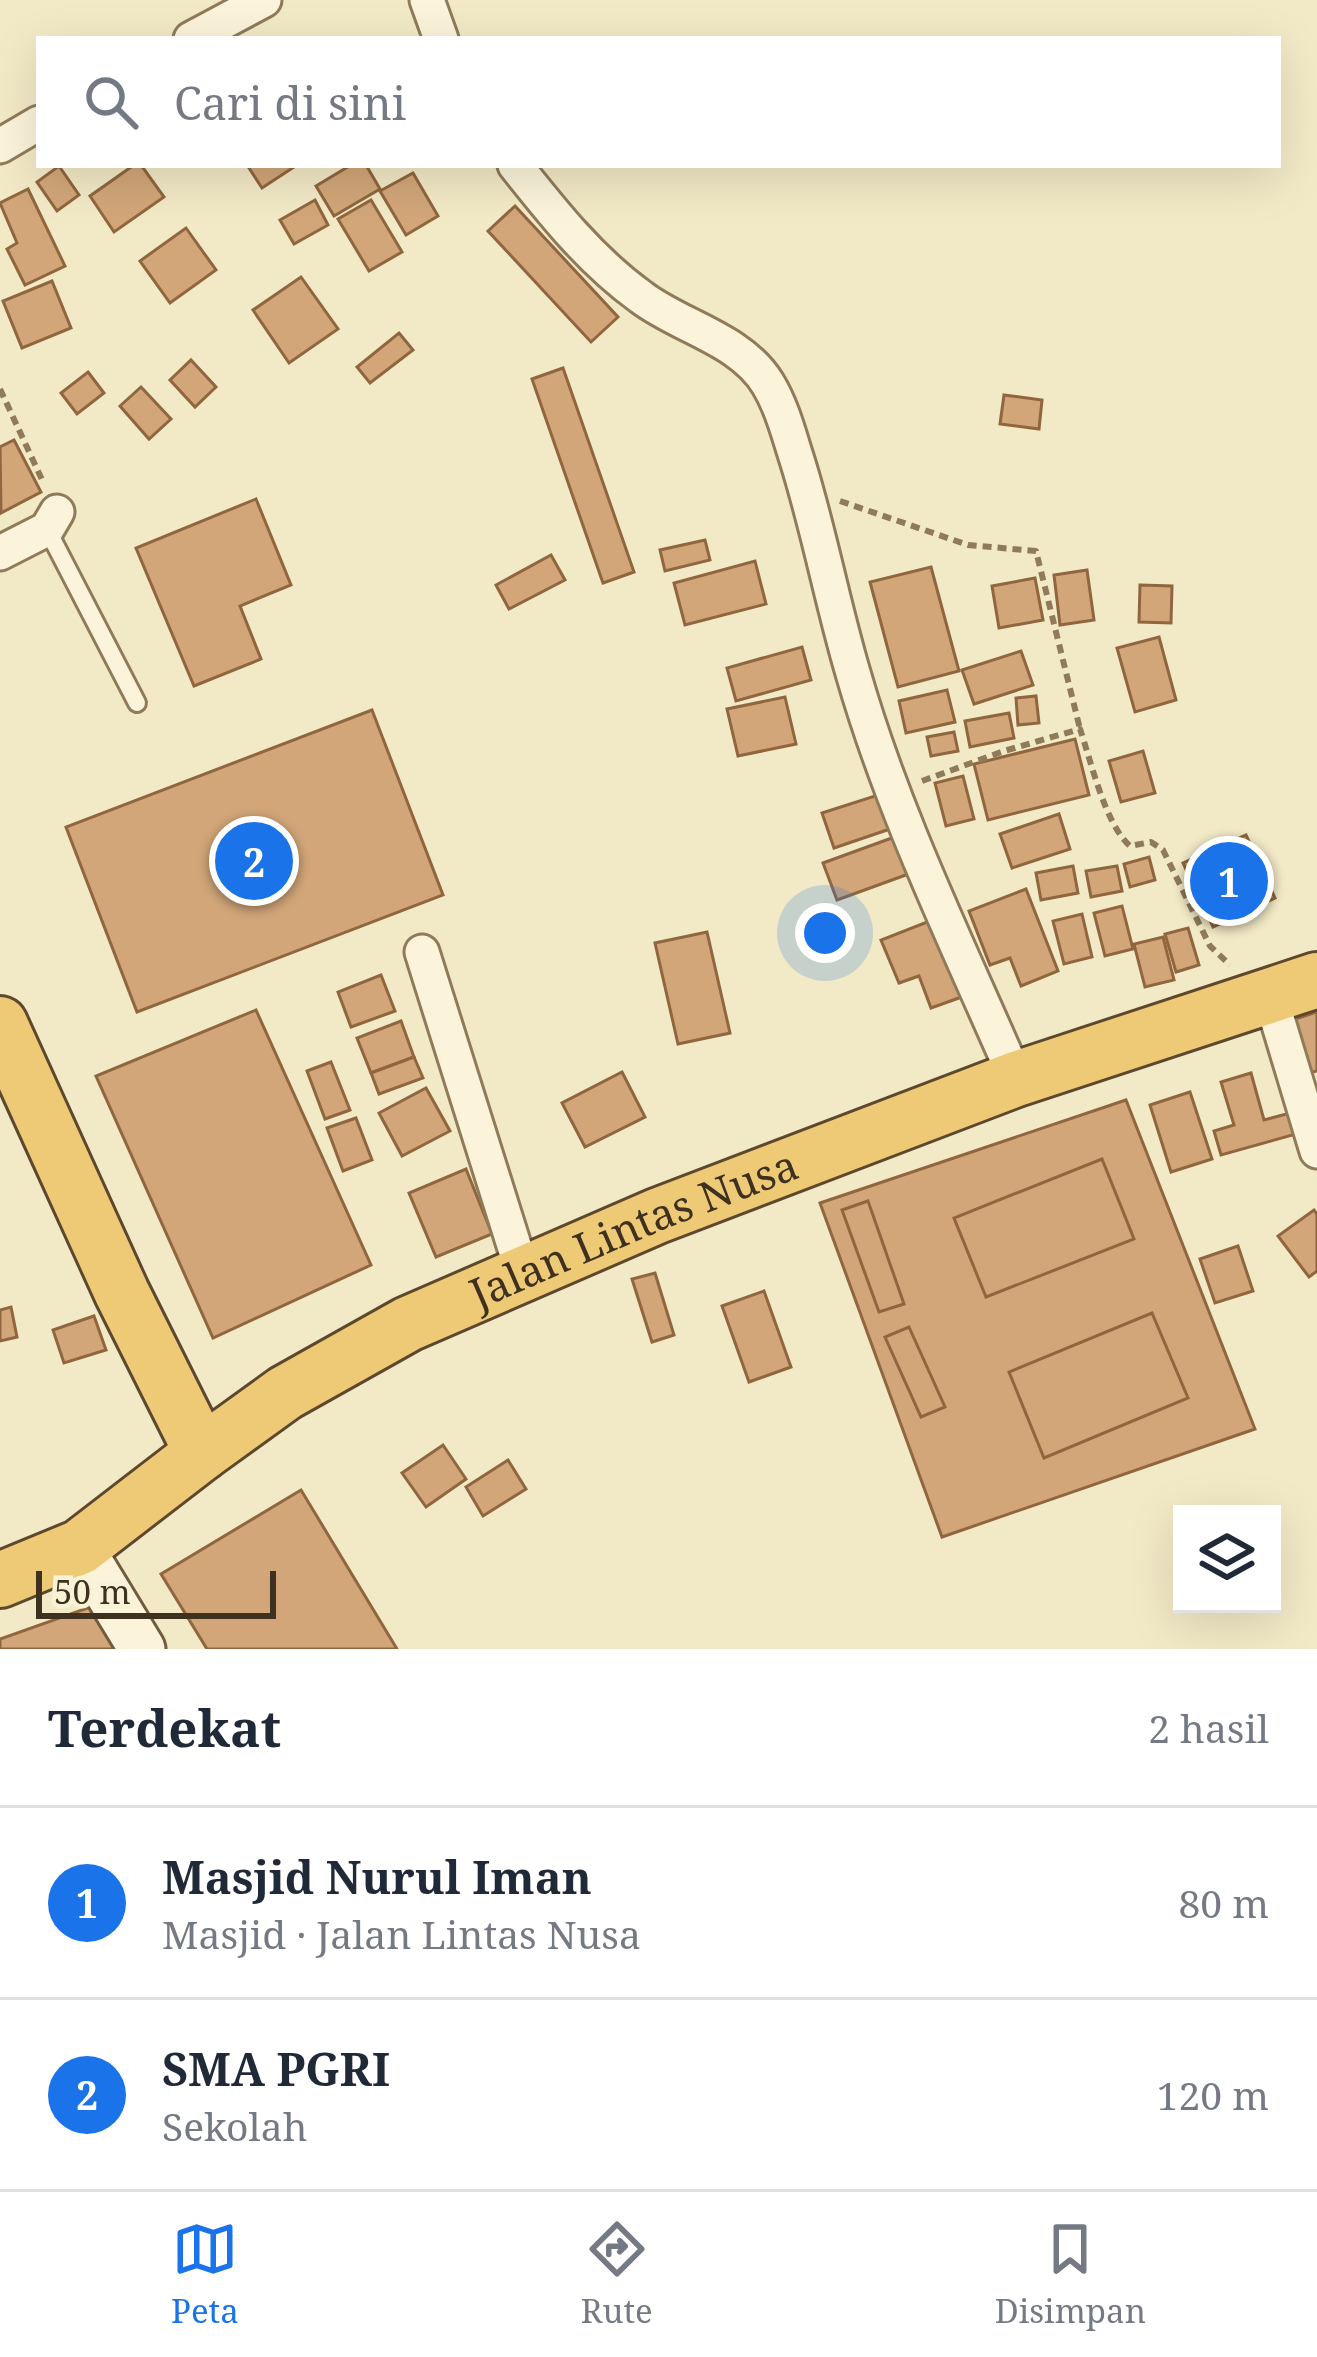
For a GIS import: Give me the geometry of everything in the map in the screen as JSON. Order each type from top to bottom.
[{"type":"highway","name":"Jalan Lintas Nusa","points":[[0,1580],[80,1547],[285,1393],[408,1324],[657,1216],[1016,1079],[1293,987]]},
{"type":"highway","points":[[0,1024],[122,1292],[202,1453]]},
{"type":"main road","points":[[80,1547],[142,1649]]},
{"type":"street","points":[[197,36],[264,0]]},
{"type":"street","points":[[427,0],[440,36]]},
{"type":"street","points":[[0,146],[36,125]]},
{"type":"street","points":[[518,168],[594,258],[643,299],[736,351],[768,383],[807,490],[852,671],[890,792],[1016,1079]]},
{"type":"street","points":[[0,553],[52,520]]},
{"type":"street","points":[[422,952],[523,1274]]},
{"type":"street","points":[[1293,987],[1317,1151]]},
{"type":"lane","points":[[52,520],[137,703]]},
{"type":"path","points":[[0,389],[52,520]]},
{"type":"path","points":[[807,490],[968,545],[1036,551],[1080,729],[1108,810],[1123,841],[1130,846],[1151,842],[1163,850],[1210,946]]},
{"type":"path","points":[[890,792],[1080,729]]},
{"type":"building","points":[[60,168],[79,195],[57,211],[37,182]]},
{"type":"building","points":[[130,168],[143,168],[164,197],[114,232],[90,196]]},
{"type":"building","points":[[249,168],[292,168],[262,188]]},
{"type":"building","points":[[346,168],[368,168],[380,189],[334,216],[316,186]]},
{"type":"building","points":[[413,173],[438,216],[406,235],[380,191]]},
{"type":"building","points":[[28,189],[65,266],[25,285],[7,249],[17,243],[0,203]]},
{"type":"building","points":[[315,200],[328,225],[294,244],[280,220]]},
{"type":"building","points":[[371,200],[402,252],[369,271],[338,219]]},
{"type":"building","points":[[515,206],[618,317],[591,342],[488,231]]},
{"type":"building","points":[[186,228],[216,270],[170,303],[140,261]]},
{"type":"building","points":[[301,277],[338,329],[289,363],[253,310]]},
{"type":"building","points":[[52,281],[71,328],[22,348],[3,301]]},
{"type":"building","points":[[399,333],[413,350],[370,383],[357,367]]},
{"type":"building","points":[[191,360],[216,387],[195,407],[170,380]]},
{"type":"building","points":[[563,368],[634,572],[603,583],[532,379]]},
{"type":"building","points":[[88,372],[104,393],[77,414],[61,393]]},
{"type":"building","points":[[141,387],[171,419],[149,439],[120,406]]},
{"type":"building","points":[[1004,395],[1042,400],[1039,429],[1000,424]]},
{"type":"building","points":[[14,440],[41,492],[1,513],[0,447]]},
{"type":"building","points":[[256,499],[291,585],[240,606],[261,659],[194,686],[136,548]]},
{"type":"building","points":[[705,540],[710,560],[665,571],[660,550]]},
{"type":"building","points":[[551,555],[565,580],[509,609],[496,585]]},
{"type":"building","points":[[755,561],[766,604],[685,625],[674,583]]},
{"type":"building","points":[[931,567],[959,671],[898,687],[870,582]]},
{"type":"building","points":[[1087,570],[1094,620],[1060,625],[1054,575]]},
{"type":"building","points":[[1035,578],[1043,620],[999,628],[992,586]]},
{"type":"building","points":[[1140,585],[1172,586],[1171,623],[1139,622]]},
{"type":"building","points":[[1159,637],[1176,700],[1135,712],[1117,648]]},
{"type":"building","points":[[802,647],[811,680],[736,701],[727,668]]},
{"type":"building","points":[[1021,651],[1033,685],[974,704],[962,670]]},
{"type":"building","points":[[947,690],[955,722],[906,733],[899,701]]},
{"type":"building","points":[[1036,696],[1039,723],[1018,725],[1016,698]]},
{"type":"building","points":[[785,697],[796,744],[738,756],[727,709]]},
{"type":"building","points":[[372,710],[443,895],[137,1012],[66,827]]},
{"type":"building","points":[[1009,713],[1014,738],[970,747],[965,721]]},
{"type":"building","points":[[954,732],[958,751],[931,756],[927,737]]},
{"type":"building","points":[[1075,739],[1089,795],[988,820],[974,764]]},
{"type":"building","points":[[1143,751],[1155,793],[1121,802],[1109,761]]},
{"type":"building","points":[[963,776],[974,819],[946,826],[935,783]]},
{"type":"building","points":[[881,794],[893,828],[834,848],[822,813]]},
{"type":"building","points":[[1059,814],[1070,849],[1012,868],[1000,834]]},
{"type":"building","points":[[900,835],[914,872],[837,900],[823,863]]},
{"type":"building","points":[[1246,835],[1275,898],[1213,927],[1183,863]]},
{"type":"building","points":[[1149,857],[1155,880],[1130,887],[1124,864]]},
{"type":"building","points":[[1073,866],[1078,893],[1041,900],[1036,873]]},
{"type":"building","points":[[1117,866],[1122,891],[1091,897],[1086,871]]},
{"type":"building","points":[[1026,889],[1058,971],[1021,986],[1010,958],[990,965],[969,911]]},
{"type":"building","points":[[1122,906],[1133,949],[1105,956],[1094,913]]},
{"type":"building","points":[[1082,914],[1092,957],[1064,964],[1053,921]]},
{"type":"building","points":[[940,917],[970,994],[931,1008],[919,976],[899,983],[881,940]]},
{"type":"building","points":[[1188,928],[1199,965],[1176,972],[1165,934]]},
{"type":"building","points":[[707,932],[730,1033],[678,1044],[655,943]]},
{"type":"building","points":[[1163,937],[1174,980],[1145,987],[1134,944]]},
{"type":"building","points":[[381,975],[395,1011],[351,1027],[338,992]]},
{"type":"building","points":[[256,1010],[371,1265],[213,1338],[96,1076]]},
{"type":"building","points":[[1317,1012],[1317,1071],[1309,1073],[1292,1020]]},
{"type":"building","points":[[401,1021],[414,1057],[371,1073],[357,1038]]},
{"type":"building","points":[[414,1057],[423,1078],[379,1094],[371,1073]]},
{"type":"building","points":[[331,1062],[350,1110],[325,1119],[307,1071]]},
{"type":"building","points":[[622,1072],[645,1117],[585,1147],[562,1103]]},
{"type":"building","points":[[1251,1073],[1264,1120],[1290,1113],[1296,1134],[1221,1155],[1214,1131],[1234,1125],[1221,1082]]},
{"type":"building","points":[[426,1088],[450,1131],[402,1156],[379,1113]]},
{"type":"building","points":[[1190,1092],[1212,1159],[1171,1172],[1150,1105]]},
{"type":"building","points":[[1126,1100],[1255,1429],[942,1537],[820,1203]]},
{"type":"building","points":[[356,1118],[372,1160],[343,1171],[327,1128]]},
{"type":"building","points":[[1102,1159],[1134,1239],[986,1297],[954,1218]]},
{"type":"building","points":[[466,1169],[492,1234],[436,1257],[409,1193]]},
{"type":"building","points":[[868,1201],[904,1304],[879,1312],[842,1210]]},
{"type":"building","points":[[1314,1210],[1317,1271],[1309,1277],[1278,1236]]},
{"type":"building","points":[[1238,1246],[1253,1291],[1215,1303],[1200,1259]]},
{"type":"building","points":[[655,1273],[674,1335],[652,1342],[632,1279]]},
{"type":"building","points":[[764,1291],[791,1367],[749,1382],[722,1306]]},
{"type":"building","points":[[11,1307],[17,1337],[0,1341],[0,1310]]},
{"type":"building","points":[[1152,1313],[1188,1398],[1044,1458],[1009,1372]]},
{"type":"building","points":[[94,1316],[106,1350],[64,1363],[53,1330]]},
{"type":"building","points":[[909,1327],[945,1407],[921,1417],[885,1337]]},
{"type":"building","points":[[443,1445],[466,1479],[426,1507],[402,1473]]},
{"type":"building","points":[[508,1460],[526,1489],[483,1516],[466,1487]]},
{"type":"building","points":[[301,1490],[397,1649],[207,1649],[161,1574]]},
{"type":"building","points":[[93,1606],[121,1649],[0,1649],[0,1639]]},
{"type":"place","name":"SMA PGRI","points":[[254,861]]},
{"type":"place","name":"Masjid Nurul Iman","points":[[1229,881]]}]
